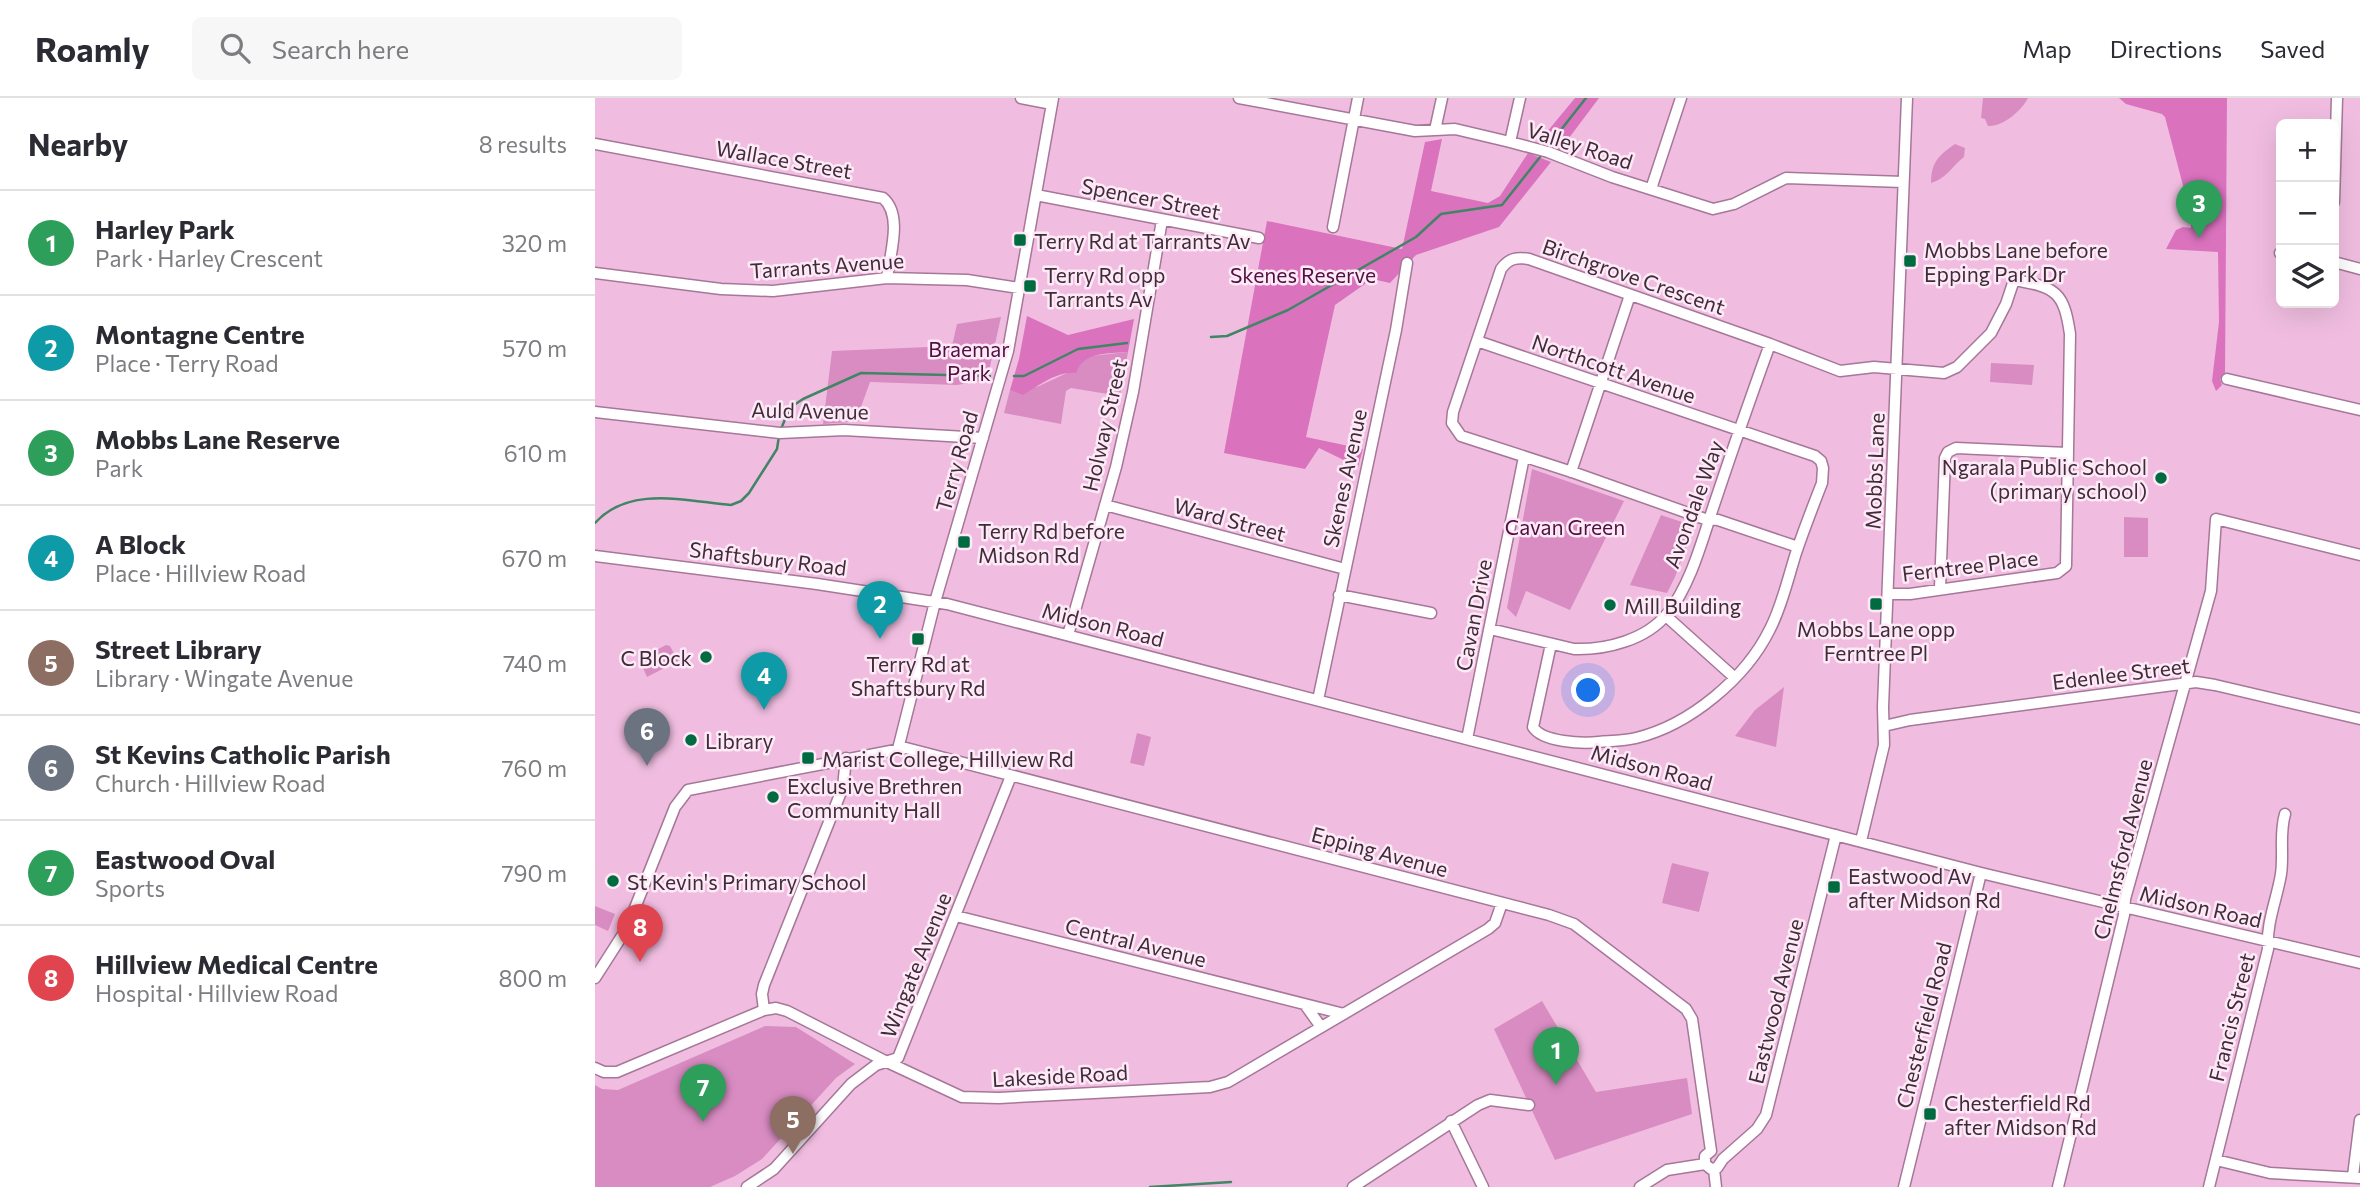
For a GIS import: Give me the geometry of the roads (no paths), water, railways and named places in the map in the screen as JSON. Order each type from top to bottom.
[{"type":"street","points":[[1021,98],[1053,101]]},
{"type":"street","name":"Valley Road","points":[[1239,98],[1415,131],[1455,130],[1510,142],[1548,152],[1612,177],[1713,209],[1734,204],[1786,178],[1903,182]]},
{"type":"street","points":[[1333,227],[1358,98]]},
{"type":"street","points":[[1436,130],[1442,98]]},
{"type":"street","points":[[1510,142],[1520,98]]},
{"type":"street","points":[[1650,189],[1681,98]]},
{"type":"street","name":"Mobbs Lane","points":[[1860,841],[1882,760],[1907,98]]},
{"type":"street","points":[[2335,182],[2337,98]]},
{"type":"street","name":"Terry Road","points":[[898,749],[935,602],[1008,351],[1053,101]]},
{"type":"street","name":"Wallace Street","points":[[595,144],[883,198],[890,204],[894,220],[887,278]]},
{"type":"street","name":"Spencer Street","points":[[1036,195],[1259,238]]},
{"type":"street","name":"Holway Street","points":[[1068,635],[1105,505],[1133,392],[1162,220]]},
{"type":"street","name":"Birchgrove Crescent","points":[[1798,547],[1461,436],[1452,423],[1456,400],[1501,269],[1506,262],[1517,257],[1770,344],[1840,371],[1858,368],[1944,373],[1957,367],[1991,333],[2006,304],[2014,280],[2039,284],[2055,292],[2066,307],[2070,334],[2068,453]]},
{"type":"street","name":"Skenes Avenue","points":[[1318,700],[1396,330],[1407,263]]},
{"type":"street","points":[[2339,263],[2360,269]]},
{"type":"street","name":"Tarrants Avenue","points":[[595,273],[721,289],[760,290],[887,278],[967,280],[1019,288]]},
{"type":"street","points":[[1571,472],[1630,295]]},
{"type":"street","name":"Northcott Avenue","points":[[1477,341],[1815,456],[1821,461],[1822,482],[1798,547]]},
{"type":"street","name":"Avondale Way","points":[[1490,629],[1574,649],[1608,647],[1642,633],[1666,616],[1690,572],[1770,344]]},
{"type":"street","points":[[2227,380],[2360,410]]},
{"type":"street","name":"Auld Avenue","points":[[595,412],[780,433],[844,430],[983,438]]},
{"type":"street","points":[[1940,588],[1945,458],[1948,452],[1956,448],[2068,453]]},
{"type":"street","name":"Ferntree Place","points":[[1889,594],[1910,594],[2057,573],[2066,566],[2068,453]]},
{"type":"street","name":"Cavan Drive","points":[[1467,739],[1524,457]]},
{"type":"street","name":"Ward Street","points":[[1105,505],[1345,569]]},
{"type":"street","name":"Chelmsford Avenue","points":[[2058,1187],[2126,896],[2211,592],[2215,519],[2360,555]]},
{"type":"street","points":[[1551,644],[1534,727],[1541,735],[1592,743],[1636,738],[1665,728],[1704,706],[1735,678],[1755,654],[1770,629],[1798,547]]},
{"type":"street","name":"Shaftsbury Road","points":[[595,556],[935,602]]},
{"type":"street","points":[[1339,595],[1431,613]]},
{"type":"street","name":"Midson Road","points":[[935,602],[1981,873],[2360,963]]},
{"type":"street","points":[[1666,616],[1735,678]]},
{"type":"street","name":"Edenlee Street","points":[[1884,726],[1910,720],[2199,682],[2360,719]]},
{"type":"street","name":"Epping Avenue","points":[[595,978],[627,928],[675,807],[685,793],[697,787],[846,758],[898,749],[916,750],[1549,915],[1574,924],[1686,1009],[1692,1018],[1711,1151]]},
{"type":"street","points":[[595,1068],[604,1072],[617,1072],[764,1010],[761,994],[843,787],[846,758]]},
{"type":"street","name":"Wingate Avenue","points":[[747,1187],[774,1169],[851,1084],[876,1065],[898,1058],[1011,776]]},
{"type":"street","name":"Francis Street","points":[[2209,1187],[2268,949],[2267,933],[2281,876],[2281,828],[2285,814]]},
{"type":"street","name":"Eastwood Avenue","points":[[1723,1159],[1757,1129],[1766,1115],[1836,835]]},
{"type":"street","name":"Chesterfield Road","points":[[1904,1187],[1981,873]]},
{"type":"street","name":"Lakeside Road","points":[[764,1010],[776,1008],[787,1011],[952,1093],[973,1098],[1210,1087],[1228,1082],[1488,929],[1495,923],[1502,903]]},
{"type":"street","name":"Central Avenue","points":[[955,916],[1344,1014]]},
{"type":"street","points":[[1306,1006],[1321,1027]]},
{"type":"street","points":[[1353,1187],[1451,1121],[1490,1100],[1529,1105]]},
{"type":"street","points":[[2216,1160],[2270,1173],[2356,1177],[2360,1120]]},
{"type":"street","points":[[1451,1121],[1483,1187]]},
{"type":"street","points":[[1640,1187],[1667,1170],[1709,1167],[1721,1164],[1723,1159],[1717,1151],[1711,1151],[1705,1156],[1709,1167],[1716,1187]]},
{"type":"waterway","points":[[1549,145],[1586,98]]},
{"type":"waterway","points":[[1211,337],[1227,336],[1288,310],[1416,237],[1441,214],[1502,205],[1540,157]]},
{"type":"waterway","points":[[1014,376],[1024,376],[1078,349],[1127,343]]},
{"type":"waterway","points":[[781,429],[794,405],[861,373],[990,376]]},
{"type":"waterway","points":[[595,523],[609,511],[641,500],[659,498],[731,505],[741,501],[777,449],[779,436]]},
{"type":"waterway","points":[[1150,1187],[1231,1182]]},
{"type":"place","name":"Mobbs Lane Reserve","points":[[2199,238]]},
{"type":"place","name":"Terry Rd at Tarrants Av","points":[[1020,240]]},
{"type":"place","name":"Mobbs Lane before Epping Park Dr","points":[[1910,261]]},
{"type":"place","name":"Terry Rd opp Tarrants Av","points":[[1030,286]]},
{"type":"place","name":"Ngarala Public School (primary school)","points":[[2161,478]]},
{"type":"place","name":"Terry Rd before Midson Rd","points":[[964,542]]},
{"type":"place","name":"Mobbs Lane opp Ferntree Pl","points":[[1876,604]]},
{"type":"place","name":"Mill Building","points":[[1610,605]]},
{"type":"place","name":"Montagne Centre","points":[[880,639]]},
{"type":"place","name":"Terry Rd at Shaftsbury Rd","points":[[918,639]]},
{"type":"place","name":"C Block","points":[[706,657]]},
{"type":"place","name":"A Block","points":[[764,710]]},
{"type":"place","name":"Library","points":[[691,740]]},
{"type":"place","name":"Marist College, Hillview Rd","points":[[808,758]]},
{"type":"place","name":"St Kevins Catholic Parish","points":[[647,766]]},
{"type":"place","name":"Exclusive Brethren Community Hall","points":[[773,797]]},
{"type":"place","name":"St Kevin's Primary School","points":[[613,881]]},
{"type":"place","name":"Eastwood Av after Midson Rd","points":[[1834,887]]},
{"type":"place","name":"Hillview Medical Centre","points":[[640,962]]},
{"type":"place","name":"Harley Park","points":[[1556,1085]]},
{"type":"place","name":"Chesterfield Rd after Midson Rd","points":[[1930,1114]]},
{"type":"place","name":"Eastwood Oval","points":[[703,1122]]},
{"type":"place","name":"Street Library","points":[[793,1154]]},
{"type":"park label","name":"Skenes Reserve","points":[[1303,274]]},
{"type":"park label","name":"Braemar Park","points":[[969,360]]},
{"type":"park label","name":"Cavan Green","points":[[1565,526]]}]
